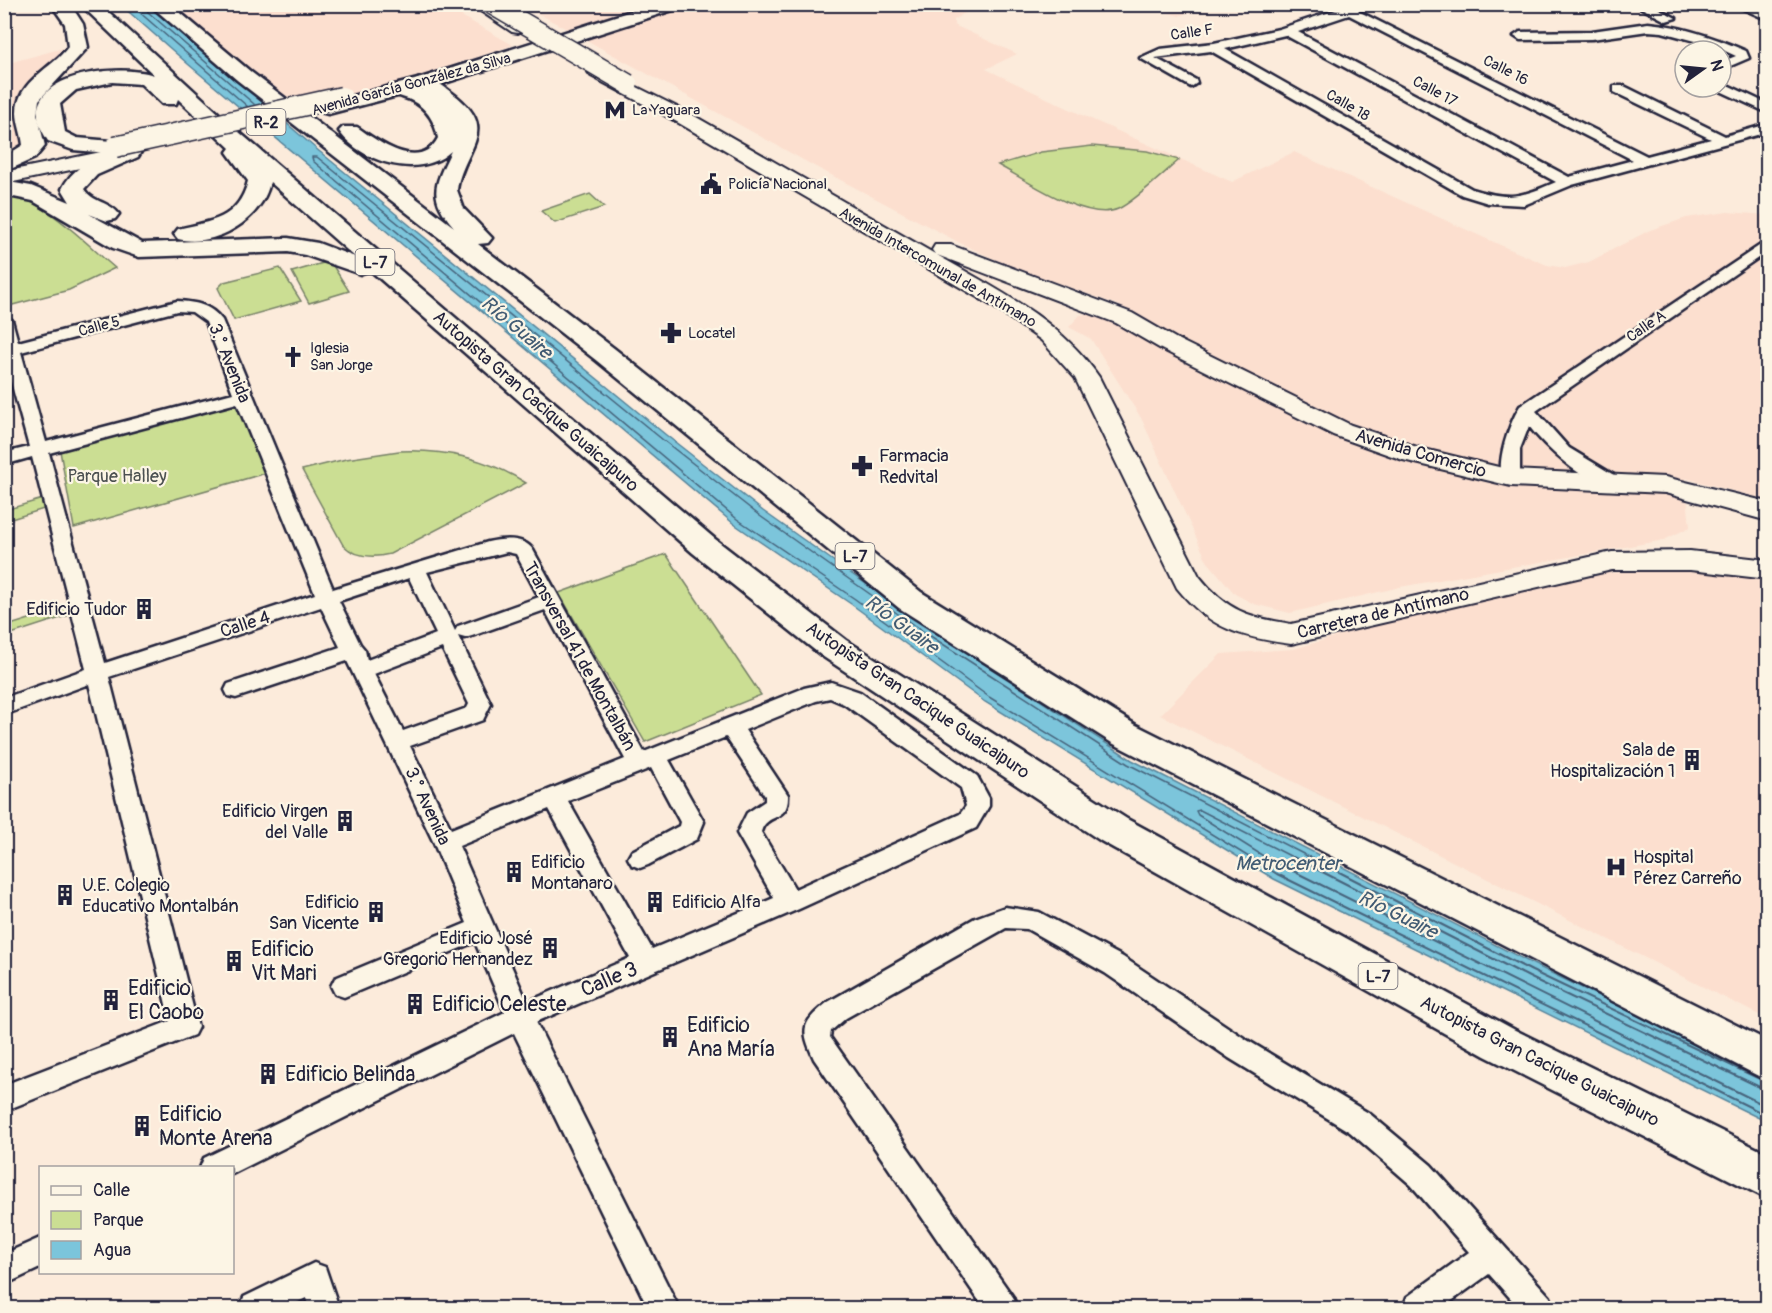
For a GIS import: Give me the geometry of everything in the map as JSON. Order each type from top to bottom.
[{"type":"main road","points":[[4,168],[34,146],[26,111],[32,92],[70,59],[78,47],[74,24],[60,4]]},
{"type":"main road","name":"Autopista Gran Cacique Guaicaipuro","points":[[89,4],[231,138],[704,546],[834,648],[1114,830],[1500,1043],[1767,1177]]},
{"type":"main road","name":"L-7","points":[[158,4],[244,76],[580,334],[910,600],[1124,734],[1767,1062]]},
{"type":"main road","name":"Avenida Intercomunal de Antímano","points":[[478,4],[552,39],[689,116],[1002,302],[1052,336]]},
{"type":"main road","points":[[491,4],[628,84],[689,116]]},
{"type":"main road","name":"Avenida Intercomunal de Antímano","points":[[503,4],[552,39]]},
{"type":"main road","name":"Avenida García González da Silva","points":[[4,178],[459,73],[645,4]]},
{"type":"main road","name":"Avenida García González da Silva","points":[[412,84],[552,39],[673,4]]},
{"type":"main road","points":[[450,99],[453,95],[449,86],[459,73]]},
{"type":"main road","points":[[122,149],[73,144],[56,136],[48,105],[52,97],[73,84],[103,76],[120,75],[148,80],[216,145],[360,267],[454,341],[518,386]]},
{"type":"main road","points":[[244,76],[334,121],[386,155],[415,158],[442,150],[449,138],[442,117],[420,96],[412,84]]},
{"type":"main road","points":[[412,84],[450,99],[462,112],[469,135],[467,145],[450,174],[446,192],[450,206],[473,232],[565,311],[580,334]]},
{"type":"main road","name":"Avenida Intercomunal de Antímano","points":[[689,116],[954,256],[1099,308]]},
{"type":"main road","points":[[231,138],[234,148],[259,181]]},
{"type":"main road","points":[[122,149],[87,171],[79,178],[73,189],[80,200],[145,234],[190,234],[227,223],[243,214],[253,203],[259,181]]},
{"type":"main road","name":"Avenida García González da Silva","points":[[4,168],[122,149]]},
{"type":"main road","points":[[4,188],[41,195],[122,245],[139,250],[288,244],[309,248],[360,267]]},
{"type":"main road","points":[[1002,302],[1028,306],[1041,301],[1043,294],[1030,282]]},
{"type":"main road","points":[[1052,336],[1049,326],[1055,313],[1074,308],[1099,308]]},
{"type":"main road","name":"Avenida Comercio","points":[[1099,308],[1124,318],[1169,344],[1342,430],[1412,454],[1511,478],[1665,485],[1744,504],[1767,512]]},
{"type":"main road","name":"Carretera de Antímano","points":[[1052,336],[1070,352],[1087,377],[1187,581],[1205,605],[1225,619],[1269,631],[1291,634],[1612,561],[1655,558],[1721,561],[1767,570]]},
{"type":"street","name":"Calle F","points":[[1191,83],[1146,58],[1157,53],[1213,47],[1285,30],[1349,11],[1362,4]]},
{"type":"street","points":[[1639,4],[1670,18]]},
{"type":"street","points":[[1737,4],[1767,17]]},
{"type":"street","name":"Calle 16","points":[[1349,11],[1646,161]]},
{"type":"street","points":[[1520,36],[1592,35],[1648,27],[1662,28],[1703,39]]},
{"type":"street","name":"Calle 17","points":[[1285,30],[1568,182]]},
{"type":"street","name":"Calle 18","points":[[1213,47],[1467,192],[1488,199],[1524,201],[1568,182],[1767,128]]},
{"type":"street","points":[[1733,49],[1742,54],[1743,58],[1733,62]]},
{"type":"street","points":[[1618,89],[1721,139]]},
{"type":"street","points":[[1733,92],[1767,109]]},
{"type":"street","name":"Calle A","points":[[1526,410],[1766,247]]},
{"type":"street","name":"Calle 5","points":[[9,350],[163,308],[195,307]]},
{"type":"street","name":"3.° Avenida","points":[[195,307],[207,313],[214,320],[327,598],[445,841],[520,1017],[663,1308]]},
{"type":"street","points":[[4,320],[9,350],[41,449],[185,1027],[4,1098]]},
{"type":"street","points":[[4,459],[243,396]]},
{"type":"street","points":[[1511,478],[1511,449],[1526,410]]},
{"type":"street","points":[[1526,410],[1549,443],[1570,459],[1610,481]]},
{"type":"street","name":"Transversal 41 de Montalbán","points":[[488,548],[508,545],[523,550],[549,601],[647,758],[692,822],[689,832],[640,858]]},
{"type":"street","name":"Calle 4","points":[[4,707],[98,673],[415,569],[488,548]]},
{"type":"street","points":[[397,742],[475,714],[480,710],[480,704],[456,635],[415,569]]},
{"type":"street","points":[[236,690],[456,635],[549,601]]},
{"type":"street","name":"Calle 3","points":[[216,1166],[520,1017],[790,902],[968,821],[978,811],[979,797],[969,782],[842,692],[831,690],[812,694],[730,725]]},
{"type":"street","points":[[445,841],[730,725],[777,795],[777,806],[755,818],[749,833],[790,902]]},
{"type":"street","points":[[553,796],[646,963]]},
{"type":"street","points":[[1002,1308],[823,1050],[817,1037],[818,1026],[837,1010],[984,925],[1005,916],[1030,919],[1114,965],[1238,1049],[1360,1123],[1421,1175],[1539,1308]]},
{"type":"street","points":[[344,987],[481,928]]},
{"type":"street","points":[[4,1270],[39,1252]]},
{"type":"street","points":[[1418,1308],[1492,1253]]},
{"type":"street","points":[[255,1308],[314,1278],[324,1308]]},
{"type":"shaded area","points":[[167,5],[442,5],[513,45],[422,76],[311,105],[294,100],[250,75]]},
{"type":"shaded area","points":[[523,5],[983,5],[961,15],[954,20],[954,25],[1017,54],[986,69],[1082,115],[1232,182],[1294,152],[1547,265],[1565,268],[1589,262],[1650,230],[1686,218],[1728,212],[1767,215],[1767,500],[1685,478],[1690,527],[1664,540],[1400,587],[1290,613],[1254,604],[1235,594],[1207,561],[1141,418],[1091,339],[1069,327],[1080,315],[1122,309],[1121,306],[1005,264],[962,244],[814,166]]},
{"type":"shaded area","points":[[1142,5],[1207,5],[1179,16]]},
{"type":"shaded area","points":[[78,44],[32,92],[35,144],[5,160],[5,64]]},
{"type":"shaded area","name":"Hospital Pérez Carreño","points":[[1686,568],[1767,578],[1767,1019],[1160,715],[1221,654],[1294,649],[1384,622],[1592,574]]},
{"type":"green space","points":[[1092,146],[1147,151],[1179,160],[1132,200],[1118,209],[1105,212],[1090,210],[1057,198],[998,165],[1041,152]]},
{"type":"green space","points":[[5,194],[35,204],[49,213],[115,268],[69,290],[5,307]]},
{"type":"green space","points":[[590,194],[604,207],[555,223],[541,211]]},
{"type":"green space","points":[[330,261],[349,291],[309,303],[292,272]]},
{"type":"green space","points":[[280,268],[301,301],[234,320],[218,288],[224,282]]},
{"type":"green space","name":"Parque Halley","points":[[241,403],[266,473],[74,528],[60,451]]},
{"type":"green space","points":[[399,451],[433,452],[466,457],[496,467],[526,483],[390,554],[359,555],[343,545],[302,470],[346,459]]},
{"type":"green space","points":[[46,498],[47,508],[5,521],[5,510]]},
{"type":"green space","points":[[666,554],[761,695],[645,742],[559,593]]},
{"type":"green space","points":[[80,603],[82,611],[5,636],[4,627]]},
{"type":"water","name":"Metrocenter","points":[[121,5],[149,5],[314,147],[666,435],[763,511],[918,621],[1132,760],[1535,965],[1767,1078],[1767,1122],[1274,879],[985,702],[851,604],[734,524]]},
{"type":"place","name":"La Yaguara","points":[[615,110]]},
{"type":"place","name":"Policía Nacional","points":[[711,184]]},
{"type":"place","name":"Locatel","points":[[671,333]]},
{"type":"place","name":"Iglesia San Jorge","points":[[293,357]]},
{"type":"place","name":"Farmacia Redvital","points":[[862,466]]},
{"type":"place","name":"Edificio Tudor","points":[[144,609]]},
{"type":"place","name":"Sala de Hospitalización 1","points":[[1692,760]]},
{"type":"place","name":"Edificio Virgen del Valle","points":[[345,821]]},
{"type":"place","name":"Hospital Pérez Carreño","points":[[1616,867]]},
{"type":"place","name":"Edificio Montanaro","points":[[514,872]]},
{"type":"place","name":"U.E. Colegio Educativo Montalbán","points":[[65,895]]},
{"type":"place","name":"Edificio Alfa","points":[[655,902]]},
{"type":"place","name":"Edificio San Vicente","points":[[376,912]]},
{"type":"place","name":"Edificio José Gregorio Hernandez","points":[[550,948]]},
{"type":"place","name":"Edificio Vit Mari","points":[[234,961]]},
{"type":"place","name":"Edificio El Caobo","points":[[111,1000]]},
{"type":"place","name":"Edificio Celeste","points":[[415,1004]]},
{"type":"place","name":"Edificio Ana María","points":[[670,1037]]},
{"type":"place","name":"Edificio Belinda","points":[[268,1074]]},
{"type":"place","name":"Edificio Monte Arena","points":[[142,1126]]},
{"type":"water label","name":"Río Guaire","points":[[517,327]]},
{"type":"water label","name":"Río Guaire","points":[[902,624]]},
{"type":"water label","name":"Río Guaire","points":[[1398,914]]}]
